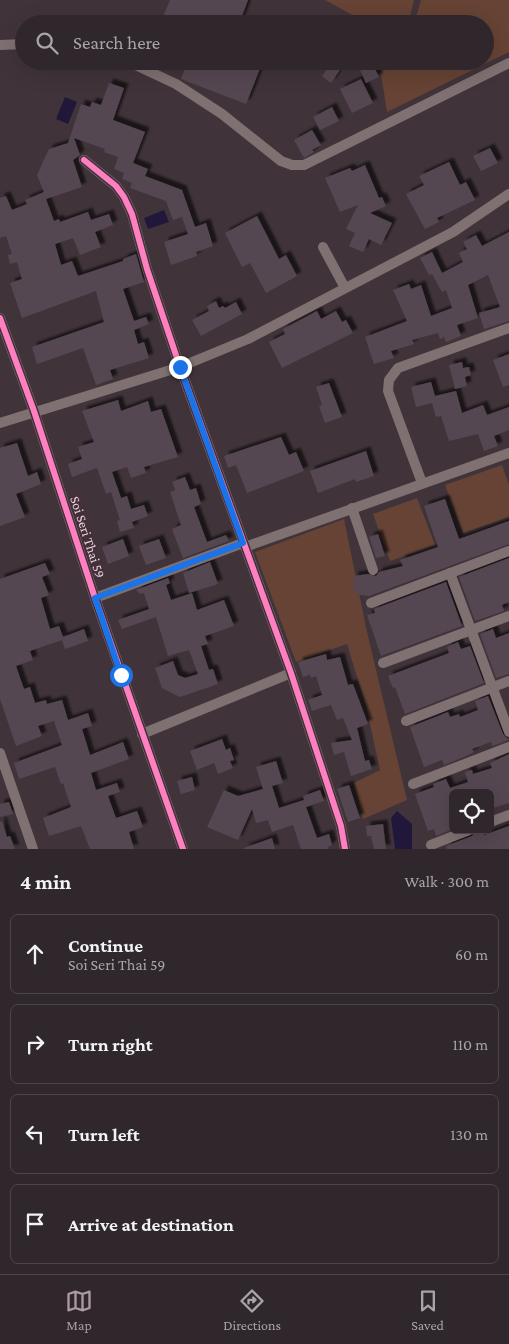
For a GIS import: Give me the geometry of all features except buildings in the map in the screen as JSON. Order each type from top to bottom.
[{"type":"street","points":[[0,45],[15,44]]},
{"type":"street","points":[[494,70],[509,62]]},
{"type":"street","points":[[146,70],[176,84],[222,114],[281,161],[298,166],[304,165],[493,70]]},
{"type":"street","points":[[84,160],[104,175],[124,196],[180,367],[291,673],[341,826],[345,849]]},
{"type":"street","points":[[0,423],[180,367],[248,339],[453,232],[509,194]]},
{"type":"street","points":[[324,247],[345,288]]},
{"type":"street","name":"Soi Seri Thai 59","points":[[0,318],[34,411],[95,598],[183,849]]},
{"type":"street","points":[[422,483],[388,391],[389,380],[398,368],[509,328]]},
{"type":"street","points":[[95,598],[509,454]]},
{"type":"street","points":[[352,508],[373,570]]},
{"type":"street","points":[[371,603],[509,551]]},
{"type":"street","points":[[450,573],[509,732]]},
{"type":"street","points":[[383,663],[509,616]]},
{"type":"street","points":[[142,734],[291,673]]},
{"type":"street","points":[[406,721],[509,681]]},
{"type":"street","points":[[413,784],[509,748]]},
{"type":"street","points":[[0,753],[33,849]]},
{"type":"street","points":[[494,821],[509,815]]},
{"type":"street","points":[[431,844],[458,834]]},
{"type":"shaded area","points":[[325,0],[414,0],[410,15],[352,15]]},
{"type":"shaded area","points":[[421,0],[509,0],[509,52],[494,59],[494,15],[417,15]]},
{"type":"shaded area","points":[[380,70],[472,70],[387,112]]},
{"type":"shaded area","points":[[65,97],[77,102],[68,124],[56,119]]},
{"type":"shaded area","points":[[164,210],[169,222],[148,229],[144,218]]},
{"type":"shaded area","points":[[502,465],[509,485],[509,517],[463,533],[445,485]]},
{"type":"shaded area","points":[[417,498],[435,545],[390,561],[373,514]]},
{"type":"shaded area","points":[[344,519],[367,632],[407,800],[363,819],[354,783],[380,770],[366,706],[347,644],[296,662],[255,552]]},
{"type":"shaded area","points":[[397,811],[412,824],[412,849],[395,849],[391,818]]},
{"type":"cycle path","points":[[84,160],[116,186],[132,214],[147,269],[180,367],[291,673],[341,826],[345,849]]},
{"type":"cycle path","points":[[0,318],[34,411],[95,598],[183,849]]},
{"type":"route","points":[[121,675],[95,598],[243,543],[180,367]]}]
